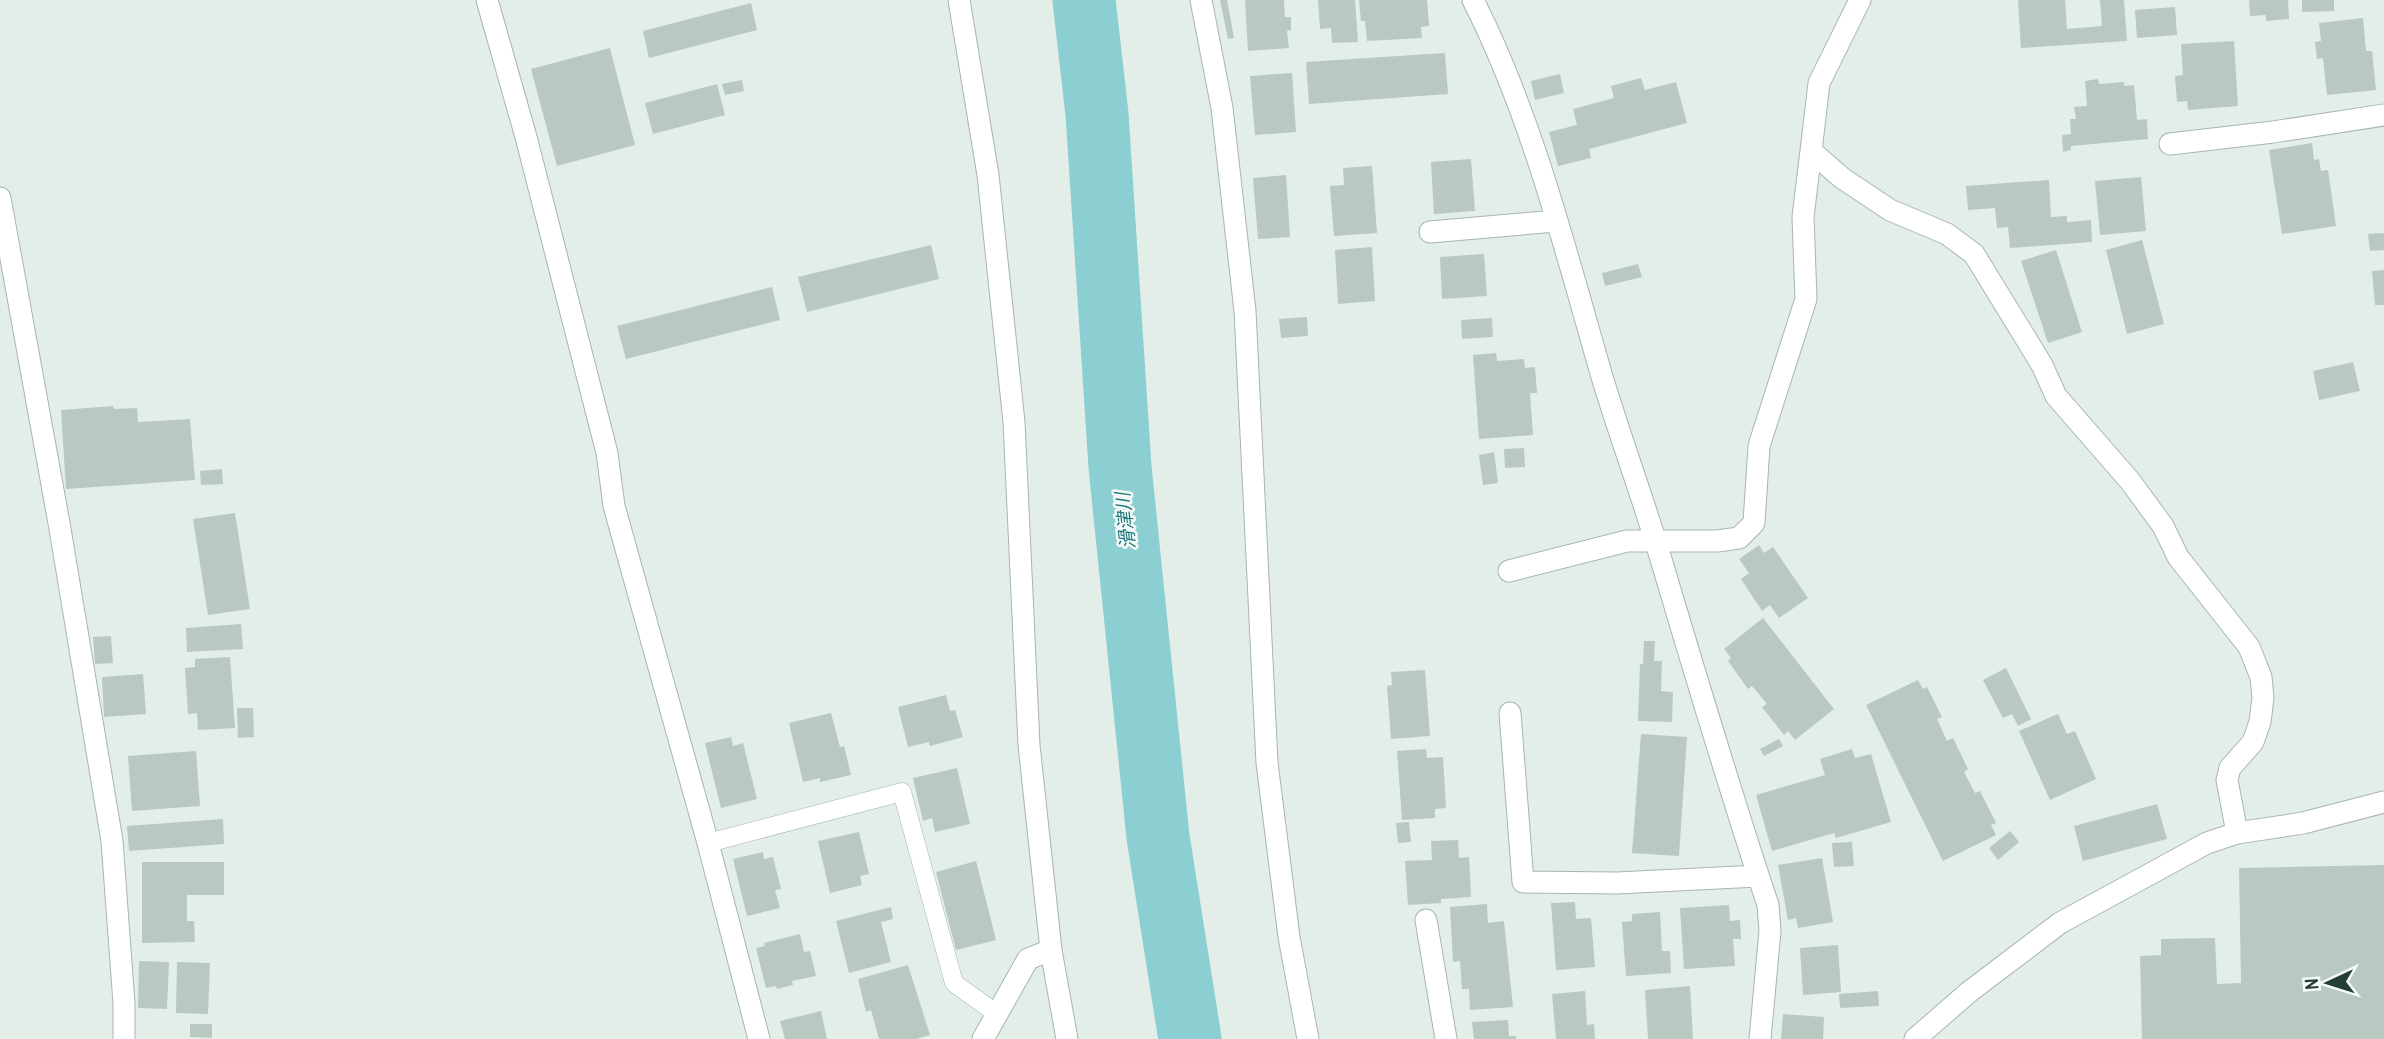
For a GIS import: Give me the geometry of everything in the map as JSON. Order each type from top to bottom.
[{"type":"street","points":[[487,0],[526,137],[607,453],[618,520],[708,843],[759,1039]]},
{"type":"street","points":[[959,0],[988,175],[1014,422],[1029,745],[1051,950],[1067,1039]]},
{"type":"street","points":[[1201,0],[1222,108],[1245,311],[1267,763],[1289,937],[1308,1039]]},
{"type":"street","points":[[1473,0],[1497,47],[1523,115],[1713,735],[1768,905],[1770,931],[1760,1039]]},
{"type":"street","points":[[1509,571],[1627,541],[1717,541],[1739,538],[1754,523],[1759,446],[1806,299],[1803,217],[1819,83],[1860,0]]},
{"type":"street","points":[[2170,144],[2273,132],[2384,114]]},
{"type":"street","points":[[1811,151],[1842,177],[1890,209],[1947,234],[1974,254],[2029,342],[2056,396],[2130,481],[2163,526],[2178,557],[2249,648],[2261,677],[2263,698],[2260,722],[2253,742],[2230,768],[2227,780],[2237,833]]},
{"type":"street","points":[[0,198],[59,523],[112,841],[124,1003],[124,1039]]},
{"type":"street","points":[[1430,232],[1556,221]]},
{"type":"street","points":[[1510,713],[1523,882],[1617,883],[1758,876]]},
{"type":"street","points":[[1915,1039],[1969,992],[2060,923],[2207,843],[2237,833],[2303,824],[2384,803]]},
{"type":"street","points":[[1426,920],[1446,1039]]},
{"type":"street","points":[[983,1039],[1028,959],[1051,950]]},
{"type":"lane","points":[[708,843],[902,792],[954,983],[997,1014]]},
{"type":"building","points":[[1220,0],[1227,0],[1234,38],[1228,39]]},
{"type":"building","points":[[1245,0],[1284,0],[1285,17],[1291,17],[1291,30],[1287,31],[1289,48],[1248,51]]},
{"type":"building","points":[[1318,0],[1355,0],[1358,42],[1332,43],[1331,28],[1320,29]]},
{"type":"building","points":[[1359,0],[1427,0],[1429,26],[1421,27],[1422,38],[1367,41]]},
{"type":"building","points":[[2018,0],[2065,0],[2067,29],[2102,26],[2100,0],[2124,0],[2127,41],[2021,48]]},
{"type":"building","points":[[2249,0],[2288,0],[2289,19],[2266,21],[2266,15],[2250,16]]},
{"type":"building","points":[[2302,0],[2334,0],[2334,11],[2302,12]]},
{"type":"building","points":[[751,3],[757,30],[649,58],[643,31]]},
{"type":"building","points":[[2175,7],[2177,35],[2137,38],[2135,10]]},
{"type":"building","points":[[2363,18],[2366,51],[2372,51],[2376,90],[2327,95],[2323,58],[2317,59],[2315,42],[2321,41],[2319,23]]},
{"type":"building","points":[[2234,41],[2238,106],[2188,110],[2187,101],[2177,102],[2175,76],[2183,75],[2181,44]]},
{"type":"building","points":[[610,48],[635,145],[557,166],[531,69]]},
{"type":"building","points":[[1445,53],[1448,94],[1309,104],[1306,62]]},
{"type":"building","points":[[1292,73],[1296,132],[1255,135],[1250,76]]},
{"type":"building","points":[[1560,74],[1564,93],[1535,100],[1531,81]]},
{"type":"building","points":[[1641,78],[1645,90],[1676,82],[1687,123],[1589,149],[1591,158],[1558,166],[1549,132],[1577,125],[1573,109],[1614,98],[1611,86]]},
{"type":"building","points":[[2098,79],[2099,84],[2124,82],[2124,86],[2134,85],[2137,120],[2147,119],[2148,139],[2071,146],[2071,150],[2063,152],[2062,135],[2071,134],[2070,119],[2076,119],[2074,107],[2087,106],[2085,81]]},
{"type":"building","points":[[742,80],[744,91],[725,95],[722,84]]},
{"type":"building","points":[[717,84],[725,115],[653,134],[645,103]]},
{"type":"building","points":[[2312,143],[2314,160],[2319,159],[2321,171],[2328,170],[2336,226],[2282,234],[2269,150]]},
{"type":"building","points":[[1471,159],[1475,211],[1434,214],[1431,162]]},
{"type":"building","points":[[1372,166],[1377,233],[1334,236],[1330,186],[1344,185],[1343,168]]},
{"type":"building","points":[[1286,175],[1290,237],[1258,239],[1253,178]]},
{"type":"building","points":[[2141,177],[2146,231],[2100,235],[2095,181]]},
{"type":"building","points":[[2049,180],[2051,217],[2067,216],[2067,222],[2091,220],[2092,242],[2010,248],[2008,227],[1997,228],[1995,208],[1968,210],[1966,186]]},
{"type":"building","points":[[2384,233],[2384,250],[2370,251],[2368,234]]},
{"type":"building","points":[[2142,240],[2164,324],[2127,334],[2106,250]]},
{"type":"building","points":[[931,245],[939,279],[807,312],[798,277]]},
{"type":"building","points":[[1372,247],[1375,301],[1338,304],[1335,250]]},
{"type":"building","points":[[2056,250],[2082,332],[2048,343],[2021,261]]},
{"type":"building","points":[[1484,254],[1487,296],[1442,299],[1440,257]]},
{"type":"building","points":[[1638,264],[1642,277],[1605,286],[1602,273]]},
{"type":"building","points":[[2384,270],[2384,305],[2375,305],[2372,271]]},
{"type":"building","points":[[772,287],[780,320],[626,359],[617,326]]},
{"type":"building","points":[[1307,317],[1308,336],[1281,338],[1279,319]]},
{"type":"building","points":[[1492,318],[1493,337],[1462,339],[1461,320]]},
{"type":"building","points":[[1496,353],[1497,361],[1524,359],[1525,368],[1535,367],[1537,393],[1530,393],[1533,435],[1479,439],[1473,355]]},
{"type":"building","points":[[2353,362],[2360,391],[2319,400],[2313,371]]},
{"type":"building","points":[[113,406],[114,409],[137,408],[138,422],[190,419],[195,480],[66,489],[61,410]]},
{"type":"building","points":[[1524,448],[1525,467],[1505,468],[1504,449]]},
{"type":"building","points":[[1494,452],[1498,483],[1483,485],[1479,455]]},
{"type":"building","points":[[222,469],[223,484],[201,485],[200,471]]},
{"type":"building","points":[[235,513],[250,609],[208,615],[193,519]]},
{"type":"building","points":[[1759,545],[1764,553],[1773,547],[1808,598],[1779,618],[1770,605],[1762,611],[1741,579],[1749,573],[1739,559]]},
{"type":"building","points":[[1763,618],[1834,709],[1795,740],[1788,731],[1784,735],[1762,707],[1767,704],[1752,686],[1748,689],[1728,661],[1731,658],[1724,649]]},
{"type":"building","points":[[241,624],[243,649],[187,652],[186,628]]},
{"type":"building","points":[[111,636],[113,663],[95,664],[93,637]]},
{"type":"building","points":[[1644,641],[1655,641],[1654,661],[1662,661],[1661,691],[1673,692],[1672,722],[1638,721],[1640,664],[1643,664]]},
{"type":"building","points":[[230,657],[235,728],[198,730],[197,713],[188,714],[185,668],[195,667],[195,659]]},
{"type":"building","points":[[2006,668],[2031,719],[2018,726],[2012,714],[2003,718],[1983,680]]},
{"type":"building","points":[[1425,670],[1430,736],[1391,739],[1387,686],[1392,685],[1391,672]]},
{"type":"building","points":[[143,674],[146,714],[104,717],[102,677]]},
{"type":"building","points":[[1918,680],[1923,689],[1927,687],[1942,717],[1937,719],[1947,741],[1953,738],[1968,769],[1964,772],[1975,793],[1980,791],[1996,823],[1991,825],[1996,835],[1943,861],[1866,705]]},
{"type":"building","points":[[946,695],[950,711],[955,710],[963,737],[930,746],[929,742],[908,747],[898,707]]},
{"type":"building","points":[[237,708],[253,708],[254,737],[238,738]]},
{"type":"building","points":[[831,713],[840,747],[844,746],[851,775],[820,782],[820,778],[803,782],[789,723]]},
{"type":"building","points":[[2058,714],[2067,734],[2075,731],[2096,779],[2050,800],[2019,731]]},
{"type":"building","points":[[1641,734],[1687,737],[1679,856],[1632,853]]},
{"type":"building","points":[[731,737],[733,746],[743,743],[757,799],[721,808],[705,743]]},
{"type":"building","points":[[1779,739],[1783,746],[1764,756],[1760,749]]},
{"type":"building","points":[[1426,749],[1427,758],[1443,757],[1446,808],[1435,809],[1435,818],[1402,820],[1397,751]]},
{"type":"building","points":[[1852,749],[1855,758],[1871,754],[1891,822],[1836,838],[1834,833],[1772,851],[1756,795],[1825,775],[1820,759]]},
{"type":"building","points":[[196,751],[200,806],[132,811],[128,756]]},
{"type":"building","points":[[957,768],[970,824],[935,832],[932,818],[923,821],[913,778]]},
{"type":"building","points":[[2157,804],[2167,839],[2083,861],[2074,826]]},
{"type":"building","points":[[223,819],[224,844],[129,851],[127,826]]},
{"type":"building","points":[[1409,822],[1411,842],[1398,843],[1396,823]]},
{"type":"building","points":[[2010,831],[2019,842],[1998,860],[1989,848]]},
{"type":"building","points":[[859,832],[869,874],[860,876],[862,885],[830,893],[818,841]]},
{"type":"building","points":[[1458,840],[1459,858],[1469,857],[1471,897],[1441,899],[1441,903],[1408,905],[1405,861],[1432,860],[1431,841]]},
{"type":"building","points":[[1852,842],[1854,866],[1834,867],[1832,843]]},
{"type":"building","points":[[763,852],[764,859],[773,857],[781,889],[775,890],[780,908],[747,916],[733,859]]},
{"type":"building","points":[[1822,858],[1833,922],[1798,928],[1796,918],[1788,920],[1778,865]]},
{"type":"building","points":[[976,861],[996,940],[956,950],[936,872]]},
{"type":"building","points":[[142,862],[224,862],[224,895],[187,895],[187,921],[194,921],[195,942],[142,943]]},
{"type":"building","points":[[2384,865],[2384,1039],[2142,1039],[2140,956],[2161,955],[2161,939],[2215,938],[2217,984],[2241,983],[2239,868]]},
{"type":"building","points":[[1575,902],[1576,919],[1591,918],[1595,967],[1556,970],[1551,903]]},
{"type":"building","points":[[1487,904],[1488,923],[1504,921],[1513,1007],[1470,1010],[1469,989],[1462,989],[1460,961],[1453,962],[1450,907]]},
{"type":"building","points":[[1729,905],[1730,921],[1740,920],[1741,939],[1733,939],[1735,966],[1684,969],[1680,908]]},
{"type":"building","points":[[891,907],[893,919],[881,922],[891,962],[849,973],[836,921]]},
{"type":"building","points":[[1660,912],[1662,951],[1670,951],[1671,973],[1626,976],[1622,922],[1632,921],[1632,914]]},
{"type":"building","points":[[800,934],[804,952],[810,951],[816,976],[792,981],[793,985],[777,989],[776,986],[766,988],[756,948],[765,946],[764,943]]},
{"type":"building","points":[[1838,945],[1841,992],[1803,995],[1800,948]]},
{"type":"building","points":[[139,961],[169,962],[167,1009],[138,1008]]},
{"type":"building","points":[[177,962],[210,963],[208,1014],[176,1013]]},
{"type":"building","points":[[908,965],[930,1035],[916,1039],[879,1039],[871,1010],[866,1012],[858,979]]},
{"type":"building","points":[[1690,986],[1693,1039],[1648,1039],[1645,990]]},
{"type":"building","points":[[1585,991],[1587,1025],[1594,1024],[1595,1039],[1556,1039],[1552,994]]},
{"type":"building","points":[[1878,991],[1879,1006],[1840,1008],[1839,994]]},
{"type":"building","points":[[821,1011],[827,1039],[785,1039],[780,1021]]},
{"type":"building","points":[[1783,1014],[1824,1017],[1823,1039],[1781,1039]]},
{"type":"building","points":[[1508,1020],[1509,1036],[1516,1036],[1516,1039],[1474,1039],[1472,1022]]},
{"type":"building","points":[[190,1024],[212,1024],[212,1038],[190,1037]]},
{"type":"waterway","name":"滑津川","points":[[1084,0],[1097,114],[1120,467],[1158,837],[1190,1039]]}]
